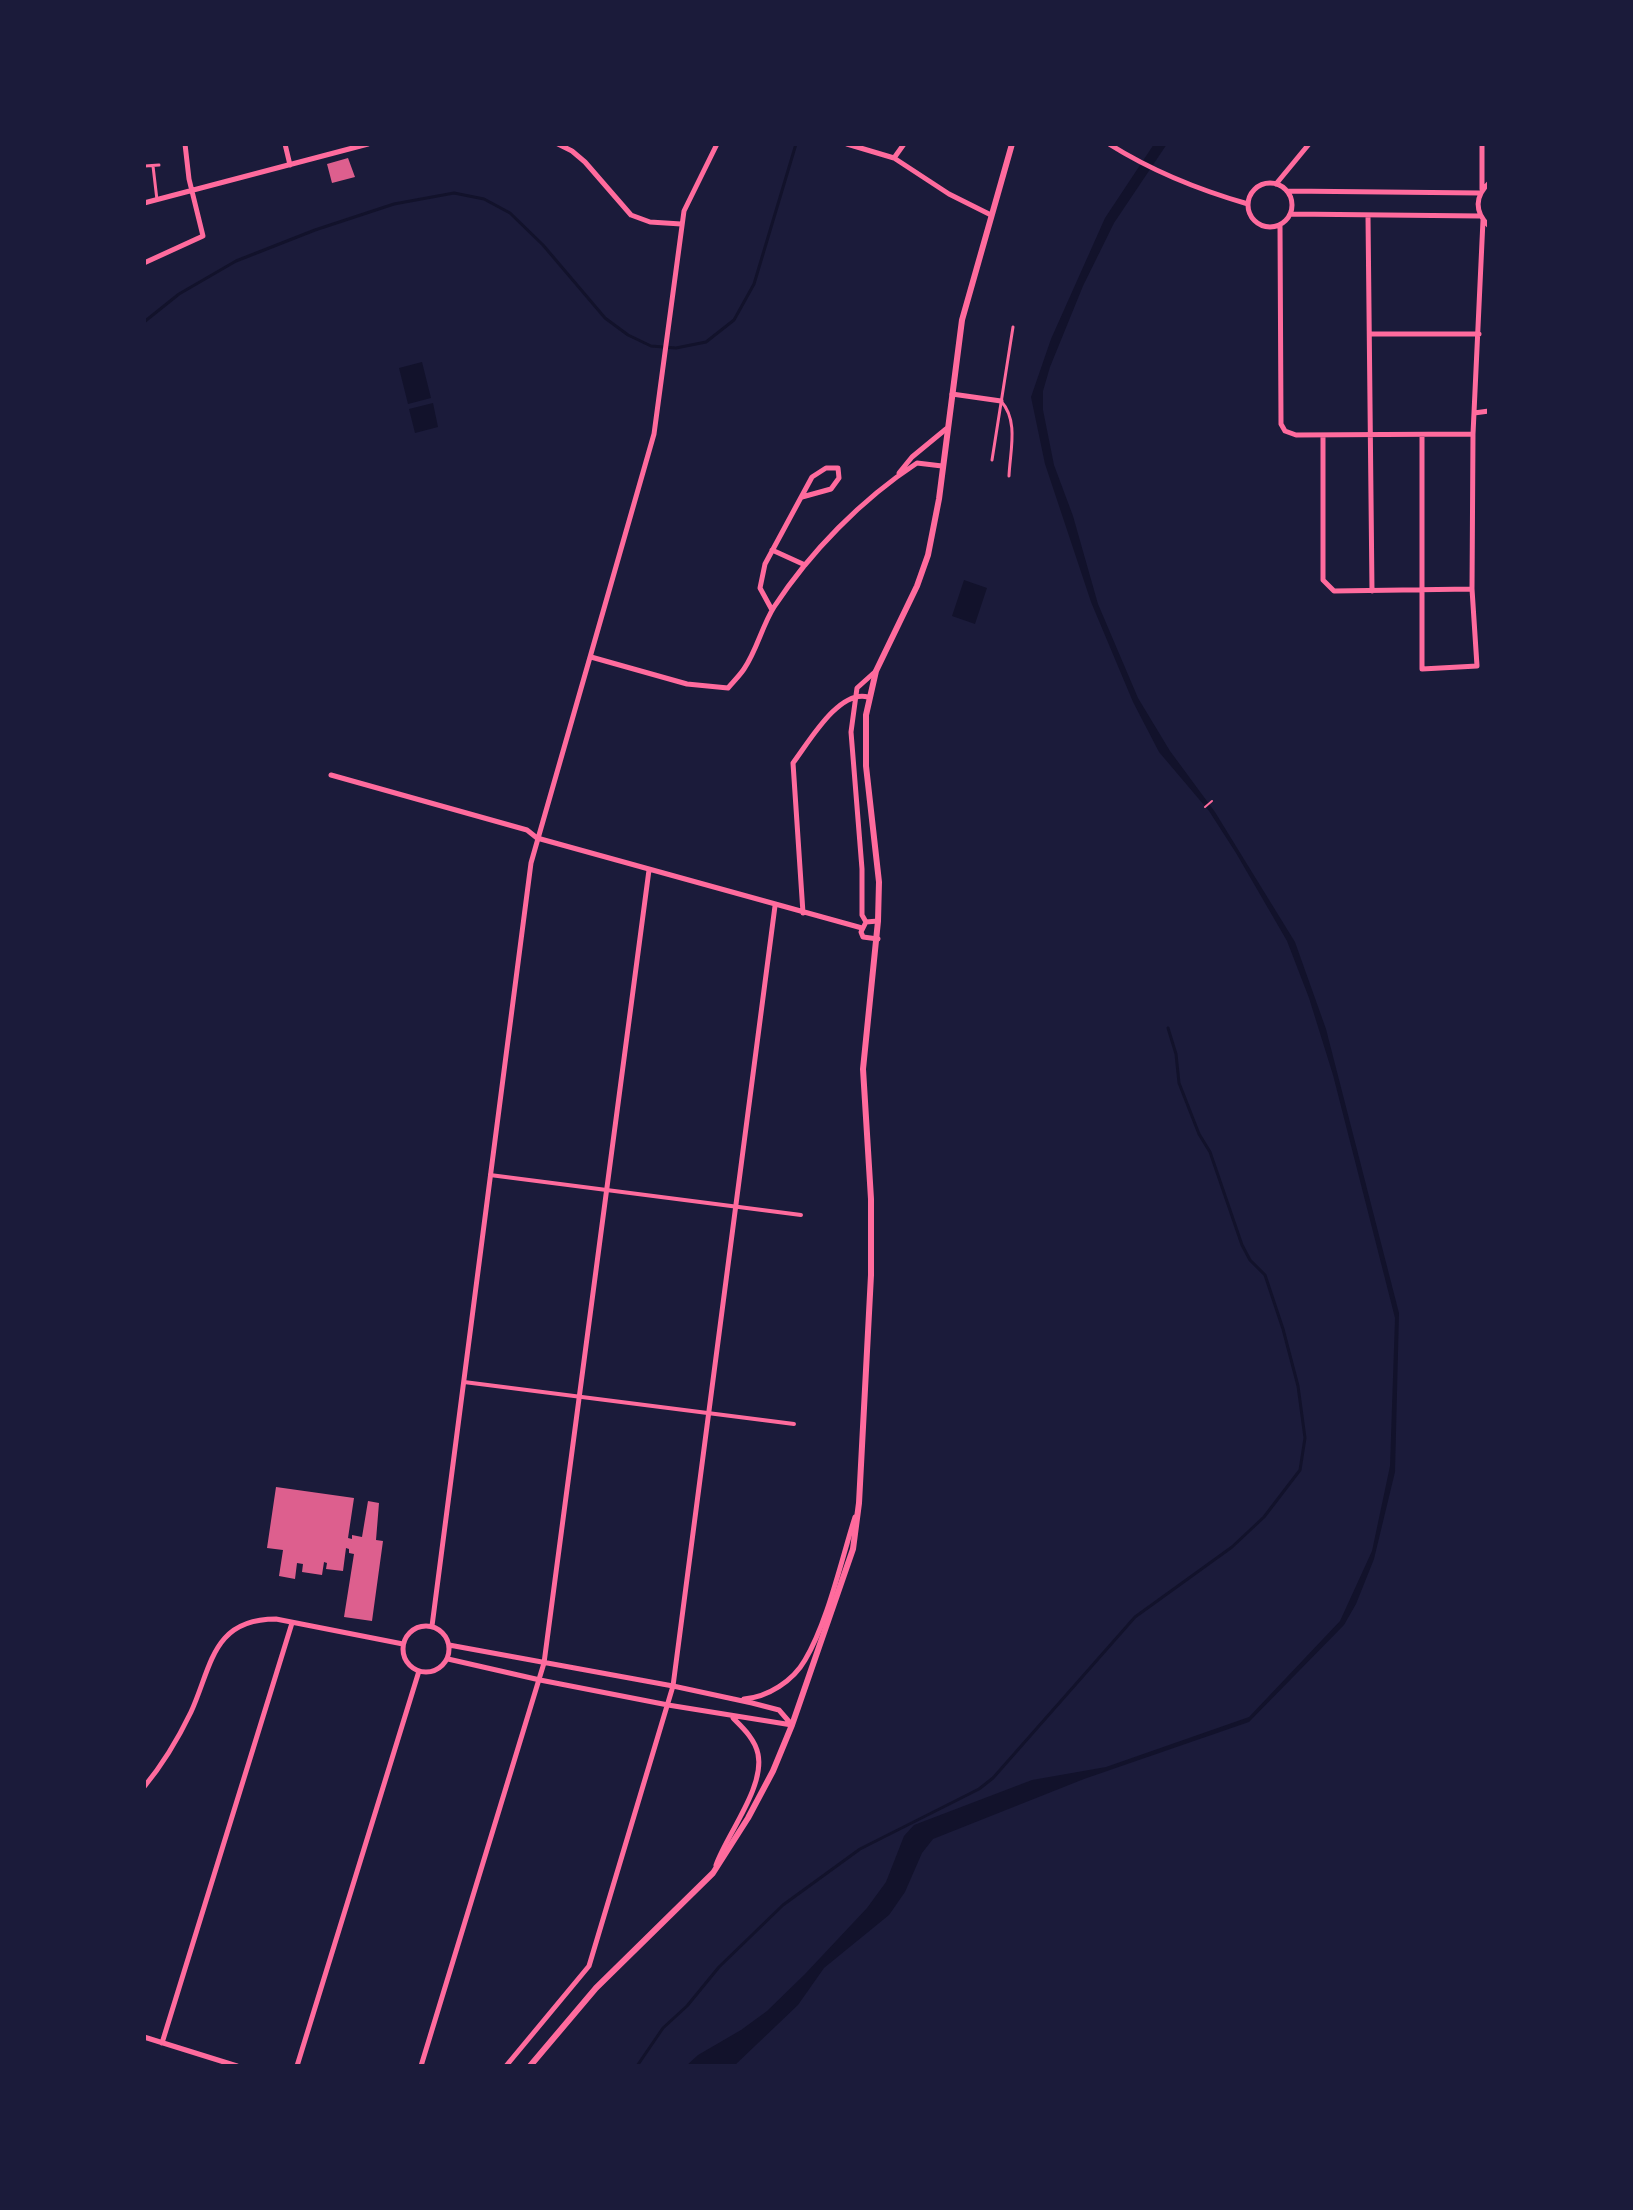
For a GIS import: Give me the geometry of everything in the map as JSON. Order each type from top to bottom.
[{"type":"street","points":[[144,263],[203,236],[185,144]]},
{"type":"street","points":[[285,144],[290,165]]},
{"type":"street","points":[[144,203],[368,144]]},
{"type":"street","points":[[558,144],[585,162],[631,215],[650,222],[681,224]]},
{"type":"street","points":[[572,151],[575,144]]},
{"type":"street","points":[[432,1626],[531,863],[657,420],[684,211],[717,144]]},
{"type":"street","points":[[847,144],[894,158],[949,194],[991,215]]},
{"type":"street","points":[[894,158],[904,144]]},
{"type":"street","points":[[530,2066],[596,1988],[713,1873],[748,1818],[773,1771],[792,1725],[853,1549],[859,1503],[872,1225],[863,1069],[878,939],[879,882],[866,766],[868,697],[876,671],[923,570],[935,526],[964,312],[1012,144]]},
{"type":"street","points":[[1109,144],[1157,171],[1248,204]]},
{"type":"street","points":[[1276,184],[1309,144]]},
{"type":"street","points":[[1422,435],[1422,669],[1477,666],[1472,589],[1473,434],[1479,334],[1482,218],[1478,200],[1482,144]]},
{"type":"street","points":[[1287,191],[1292,202],[1291,214],[1280,225],[1265,227],[1250,215],[1248,204],[1257,187],[1270,183],[1287,191],[1481,191],[1489,183]]},
{"type":"street","points":[[1291,214],[1482,218],[1489,226]]},
{"type":"street","points":[[1368,216],[1372,591]]},
{"type":"street","points":[[1280,225],[1281,424],[1285,431],[1296,435],[1473,434]]},
{"type":"street","points":[[1370,334],[1479,334]]},
{"type":"street","points":[[951,394],[1001,401]]},
{"type":"street","points":[[1474,413],[1489,411]]},
{"type":"street","points":[[896,477],[912,457],[946,429]]},
{"type":"street","points":[[1323,435],[1323,580],[1334,591],[1472,589]]},
{"type":"street","points":[[591,657],[687,684],[728,688],[745,668],[772,610],[805,565],[896,477],[917,463],[942,466]]},
{"type":"street","points":[[772,610],[760,588],[765,564],[789,516],[814,476],[826,468],[838,468],[839,478],[831,489],[802,497]]},
{"type":"street","points":[[772,550],[805,565]]},
{"type":"street","points":[[876,671],[857,688],[851,732],[862,869],[863,937],[878,939]]},
{"type":"street","points":[[803,913],[793,763],[837,706],[855,696],[868,697]]},
{"type":"street","points":[[331,775],[527,830],[537,838],[775,906],[864,925],[878,921]]},
{"type":"street","points":[[421,2066],[544,1663],[649,870]]},
{"type":"street","points":[[506,2066],[589,1966],[673,1686],[775,906]]},
{"type":"street","points":[[490,1175],[801,1215]]},
{"type":"street","points":[[464,1382],[794,1424]]},
{"type":"street","points":[[735,1699],[757,1698],[775,1689],[806,1659],[825,1611],[859,1503]]},
{"type":"street","points":[[144,1787],[187,1720],[217,1646],[237,1627],[261,1619],[403,1644]]},
{"type":"street","points":[[162,2043],[292,1623]]},
{"type":"street","points":[[432,1626],[444,1633],[449,1645],[448,1659],[435,1670],[419,1671],[406,1660],[403,1644],[414,1629],[432,1626]]},
{"type":"street","points":[[449,1645],[735,1699],[779,1710],[792,1725]]},
{"type":"street","points":[[448,1659],[668,1705],[792,1725]]},
{"type":"street","points":[[297,2066],[419,1671]]},
{"type":"street","points":[[713,1873],[758,1773],[758,1753],[750,1735],[732,1717]]},
{"type":"street","points":[[144,2037],[237,2066]]},
{"type":"lane","points":[[145,166],[159,165]]},
{"type":"lane","points":[[153,166],[157,200]]},
{"type":"lane","points":[[992,460],[1013,327]]},
{"type":"lane","points":[[1001,401],[1012,421],[1009,476]]},
{"type":"path","points":[[1205,807],[1212,801]]},
{"type":"shaded area","points":[[1154,144],[1167,144],[1114,223],[1083,286],[1050,367],[1043,391],[1043,410],[1054,465],[1073,516],[1098,604],[1138,698],[1170,751],[1215,812],[1295,942],[1326,1029],[1399,1313],[1395,1472],[1374,1559],[1344,1625],[1249,1722],[1084,1779],[933,1839],[922,1853],[905,1892],[889,1915],[824,1968],[798,2005],[734,2066],[686,2066],[767,2011],[805,1974],[867,1908],[886,1882],[904,1836],[914,1825],[1032,1780],[1106,1767],[1249,1717],[1340,1621],[1372,1551],[1390,1466],[1395,1318],[1333,1075],[1287,941],[1209,811],[1159,752],[1133,702],[1091,602],[1045,464],[1031,397],[1051,339],[1105,218]]},
{"type":"shaded area","points":[[422,362],[431,398],[408,404],[399,368]]},
{"type":"shaded area","points":[[433,403],[438,427],[415,433],[409,409]]},
{"type":"shaded area","points":[[964,580],[987,588],[975,624],[952,616]]},
{"type":"building","points":[[348,158],[355,177],[332,183],[327,164]]},
{"type":"building","points":[[276,1487],[354,1498],[348,1538],[352,1539],[352,1535],[362,1537],[368,1501],[379,1503],[376,1540],[383,1541],[372,1621],[344,1617],[354,1554],[349,1553],[349,1549],[346,1548],[343,1571],[326,1569],[327,1563],[324,1562],[322,1575],[302,1572],[303,1564],[297,1563],[295,1579],[279,1576],[283,1550],[267,1548]]},
{"type":"waterway","points":[[144,322],[179,294],[236,261],[394,204],[454,193],[484,199],[510,213],[543,245],[605,318],[628,335],[651,346],[676,348],[706,342],[734,320],[754,284],[796,144]]},
{"type":"waterway","points":[[637,2066],[663,2028],[687,2006],[719,1967],[783,1905],[860,1849],[979,1789],[993,1778],[1135,1617],[1232,1547],[1264,1517],[1300,1470],[1305,1438],[1298,1386],[1283,1329],[1265,1275],[1250,1260],[1242,1245],[1210,1152],[1199,1134],[1179,1083],[1176,1054],[1168,1028]]}]
